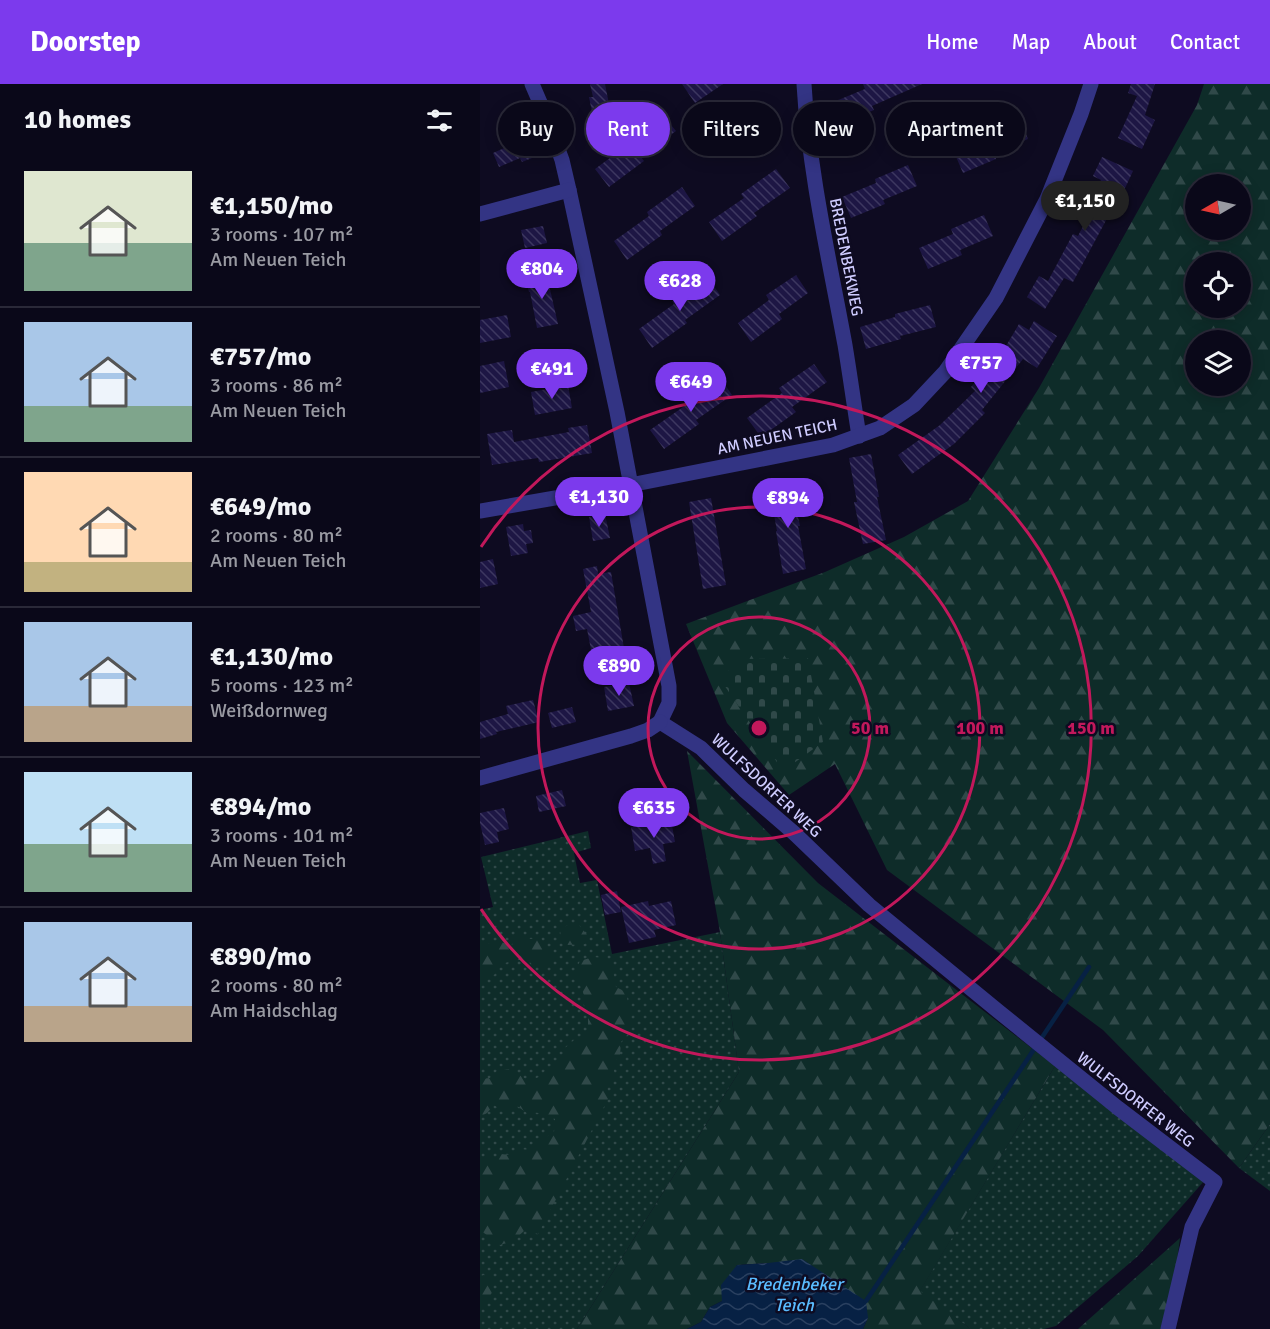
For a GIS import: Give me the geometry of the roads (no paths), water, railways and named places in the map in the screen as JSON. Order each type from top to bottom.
[{"type":"street","points":[[480,778],[648,730],[660,723],[669,703],[669,686],[662,643],[617,412],[569,190],[558,151],[532,84]]},
{"type":"street","name":"BREDENBEKWEG","points":[[804,84],[811,158],[845,347],[858,436]]},
{"type":"street","name":"AM NEUEN TEICH","points":[[480,511],[630,485],[833,445],[880,428],[914,405],[945,372],[996,298],[1047,199],[1091,84]]},
{"type":"street","points":[[480,214],[569,190]]},
{"type":"street","name":"WULFSDORFER WEG","points":[[660,723],[701,748],[869,905],[988,1004],[1215,1182],[1192,1227],[1168,1329]]},
{"type":"water","name":"Bredenbeker Teich","points":[[802,1259],[866,1301],[868,1318],[863,1329],[687,1329],[701,1322],[710,1307],[722,1301],[721,1285],[737,1265]]},
{"type":"waterway","points":[[866,1301],[1089,967]]}]
